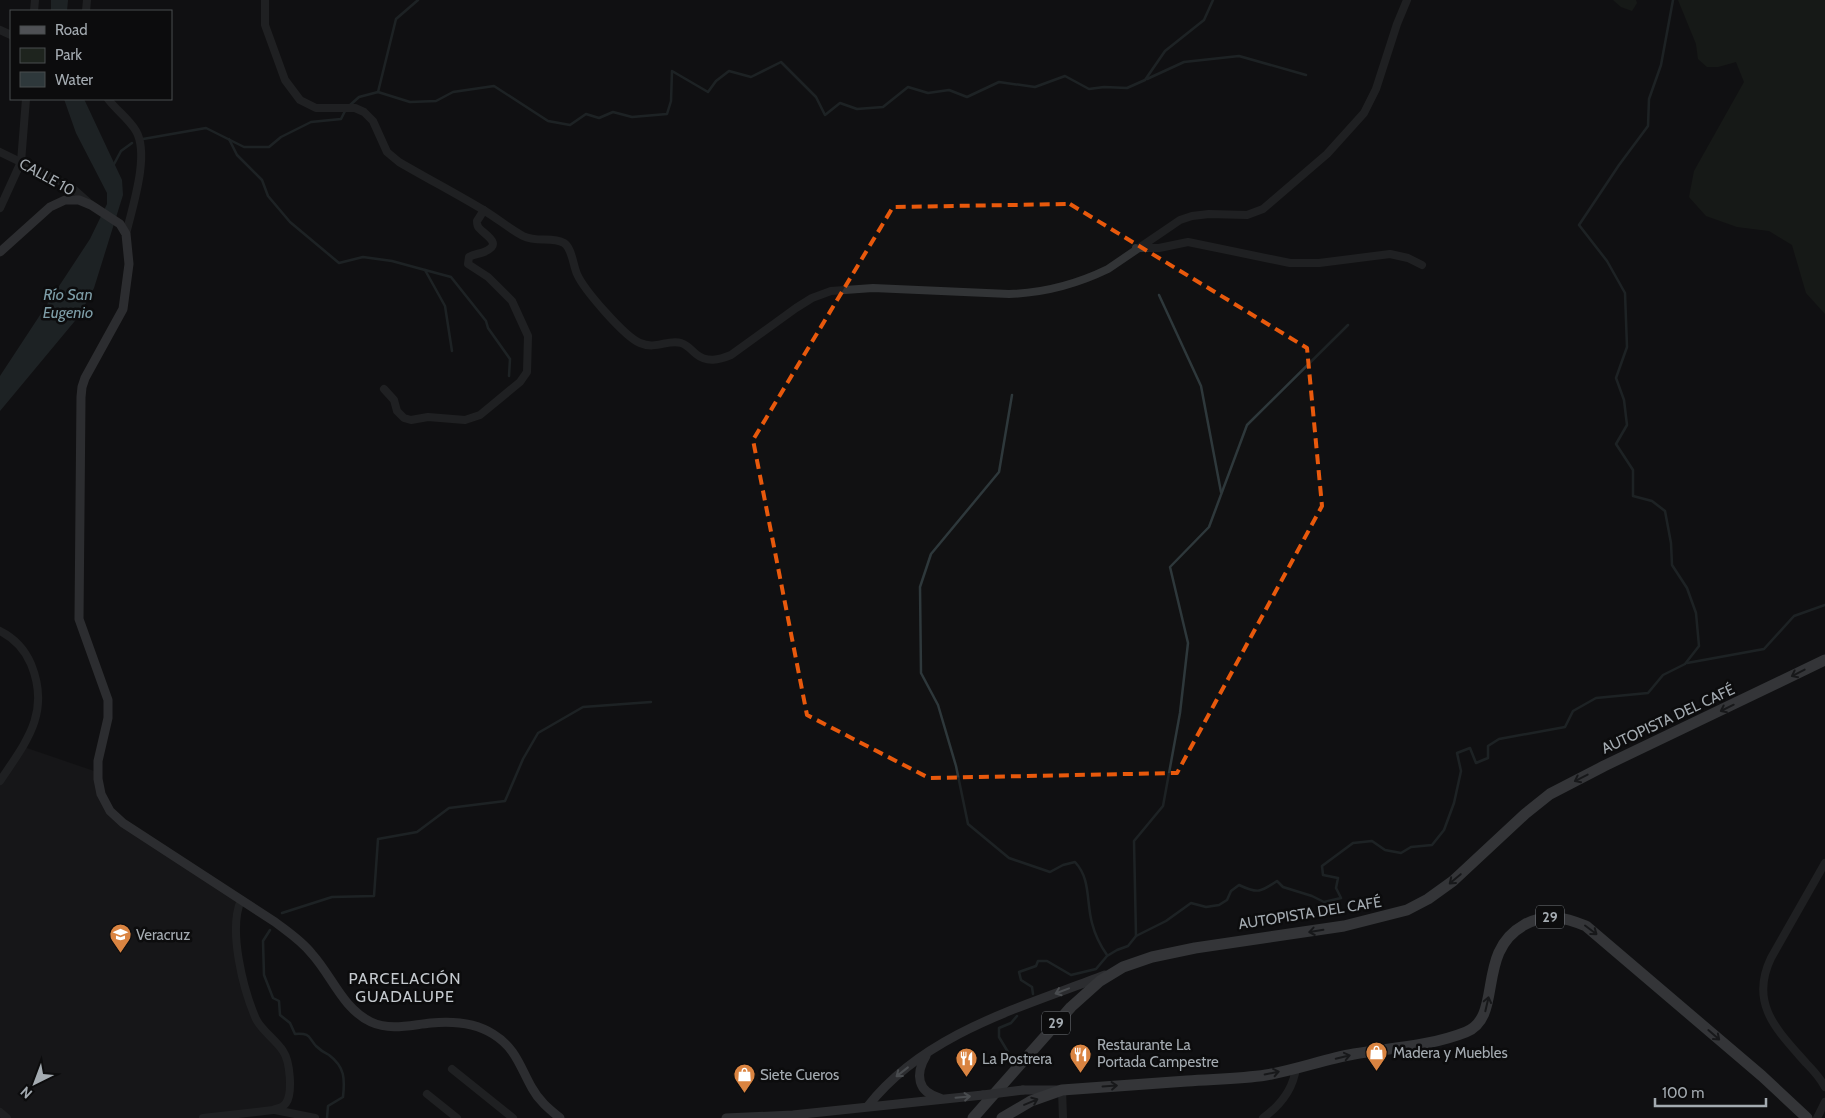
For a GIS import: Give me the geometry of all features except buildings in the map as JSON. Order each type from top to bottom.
[{"type":"highway","name":"AUTOPISTA DEL CAFÉ","points":[[973,1118],[1071,1007],[1100,981],[1123,967],[1152,957],[1195,948],[1344,926],[1407,910],[1428,899],[1453,881],[1525,814],[1550,794],[1604,766],[1825,660]]},
{"type":"highway","name":"29","points":[[1002,1118],[1031,1101],[1062,1090],[1258,1076],[1352,1054],[1448,1039],[1469,1031],[1482,1018],[1487,1008],[1494,965],[1506,939],[1516,929],[1533,920],[1551,917],[1568,918],[1586,926],[1762,1076],[1807,1118]]},
{"type":"main road","points":[[0,252],[50,207],[72,199],[94,207],[120,224],[126,234],[129,264],[123,309],[85,378],[81,397],[79,619],[108,700],[108,718],[98,761],[98,779],[102,794],[110,811],[123,823],[275,922],[304,945],[352,1008],[371,1022],[396,1028],[432,1023],[463,1023],[478,1026],[493,1034],[517,1056],[532,1089],[544,1105],[560,1118]]},
{"type":"main road","points":[[868,1106],[889,1082],[903,1070],[971,1027],[1123,967]]},
{"type":"main road","points":[[928,1054],[919,1070],[921,1082],[927,1092],[942,1099]]},
{"type":"main road","points":[[726,1118],[793,1115],[1023,1090],[1050,1088],[1062,1090]]},
{"type":"street","points":[[265,0],[265,25],[285,80],[300,100],[316,108],[355,108],[364,112],[373,121],[387,152],[399,162],[484,210],[524,236],[565,243],[578,275],[592,297],[630,336],[640,343],[653,346],[676,342],[683,343],[697,355],[708,360],[720,360],[731,355],[812,298],[831,291],[873,288],[1010,294],[1032,293],[1053,289],[1096,275],[1121,261],[1136,248],[1180,220],[1209,214],[1247,215],[1263,210],[1327,154],[1364,113],[1376,89],[1397,24],[1407,0]]},
{"type":"street","points":[[0,208],[21,162],[26,100]]},
{"type":"street","points":[[109,100],[136,130],[140,145],[139,178],[126,234]]},
{"type":"street","name":"CALLE 10","points":[[0,152],[70,186],[94,207]]},
{"type":"street","points":[[384,388],[394,400],[396,411],[404,418],[411,420],[428,417],[465,420],[480,415],[520,382],[527,372],[528,336],[512,301],[488,277],[468,264],[468,257],[475,253],[483,253],[491,248],[492,239],[477,226],[476,221],[484,210]]},
{"type":"street","points":[[1136,248],[1159,248],[1188,242],[1290,264],[1319,263],[1390,254],[1408,258],[1422,265]]},
{"type":"street","points":[[0,631],[14,640],[27,656],[36,681],[39,700],[31,733],[24,747],[0,781]]},
{"type":"street","points":[[1825,863],[1771,958],[1764,975],[1764,1001],[1770,1018],[1825,1087]]},
{"type":"street","points":[[203,1118],[273,1110],[282,1107],[287,1102],[290,1083],[284,1052],[258,1022],[244,983],[235,924],[237,909],[241,900]]},
{"type":"street","points":[[1263,1118],[1281,1102],[1291,1088],[1296,1068]]},
{"type":"street","points":[[452,1069],[513,1118]]},
{"type":"street","points":[[1062,1090],[1063,1118]]},
{"type":"street","points":[[427,1094],[457,1118]]},
{"type":"street","points":[[1817,1118],[1825,1102]]},
{"type":"street","points":[[273,1110],[315,1118]]},
{"type":"street","points":[[0,1112],[7,1118]]},
{"type":"highlighted area","points":[[1070,204],[1307,348],[1322,506],[1177,773],[929,778],[807,715],[753,440],[893,207]]},
{"type":"shaded area","name":"Veracruz","points":[[24,747],[97,772],[110,811],[241,900],[237,909],[243,983],[258,1022],[284,1052],[290,1083],[283,1107],[203,1118],[0,1118],[0,781]]},
{"type":"green space","points":[[1613,0],[1636,0],[1637,3],[1632,11],[1621,7]]},
{"type":"green space","points":[[1678,0],[1825,0],[1825,314],[1806,293],[1792,245],[1769,231],[1737,227],[1706,216],[1689,197],[1694,171],[1744,82],[1736,62],[1718,67],[1707,67],[1698,59],[1696,44]]},
{"type":"water","points":[[51,0],[68,0],[67,10],[51,10]]},
{"type":"water","name":"Río San Eugenio","points":[[64,100],[84,100],[122,180],[123,195],[94,288],[79,316],[0,411],[0,376],[90,239],[107,204],[107,193],[76,133]]},
{"type":"waterway","points":[[349,106],[359,97],[378,92],[396,19],[418,0]]},
{"type":"waterway","points":[[378,92],[410,102],[436,101],[453,92],[494,86],[548,121],[570,125],[586,114],[599,118],[613,112],[632,117],[667,114],[671,101],[672,71],[708,92],[716,81],[729,71],[751,77],[781,62],[816,97],[825,115],[840,103],[857,109],[883,107],[908,87],[928,93],[949,90],[967,97],[999,82],[1035,87],[1065,76],[1089,89],[1104,87],[1127,88],[1145,80],[1165,51],[1204,20],[1213,0]]},
{"type":"waterway","points":[[1033,994],[1032,987],[1021,980],[1019,972],[1036,966],[1038,961],[1047,961],[1071,975],[1096,969],[1107,956],[1128,946],[1136,936],[1166,921],[1191,903],[1206,907],[1219,905],[1227,900],[1231,891],[1239,885],[1259,891],[1277,881],[1283,887],[1312,896],[1324,902],[1341,898],[1336,888],[1338,878],[1323,875],[1322,866],[1353,843],[1372,841],[1385,850],[1401,853],[1411,847],[1432,845],[1444,830],[1454,803],[1461,771],[1457,753],[1470,748],[1476,763],[1488,758],[1488,746],[1499,739],[1565,727],[1573,711],[1596,698],[1648,693],[1663,675],[1685,664],[1699,646],[1696,613],[1687,588],[1672,565],[1671,543],[1665,511],[1652,501],[1633,496],[1633,470],[1616,444],[1627,425],[1624,400],[1616,378],[1627,347],[1625,293],[1607,261],[1579,225],[1648,126],[1649,99],[1661,65],[1673,0]]},
{"type":"waterway","points":[[1147,79],[1184,62],[1239,56],[1306,75]]},
{"type":"waterway","points":[[143,139],[206,128],[244,147],[269,147],[281,137],[311,122],[341,119],[345,111]]},
{"type":"waterway","points":[[229,139],[237,155],[262,180],[268,196],[290,222],[339,263],[363,257],[392,261],[425,270],[445,306],[452,351]]},
{"type":"waterway","points":[[113,166],[121,151],[132,143]]},
{"type":"waterway","points":[[425,270],[451,277],[486,321],[488,328],[510,359],[509,376]]},
{"type":"waterway","points":[[1159,295],[1201,386],[1221,492]]},
{"type":"waterway","points":[[1136,936],[1134,841],[1163,806],[1180,713],[1188,643],[1170,567],[1209,527],[1247,425],[1348,325]]},
{"type":"waterway","points":[[1012,395],[999,472],[931,554],[920,587],[921,673],[938,705],[956,766],[968,824],[1009,858],[1050,872],[1063,865],[1075,862],[1084,876],[1090,915],[1100,944],[1107,955]]},
{"type":"waterway","points":[[1687,663],[1764,649],[1794,616],[1825,605]]},
{"type":"waterway","points":[[282,913],[332,897],[374,896],[378,839],[417,832],[449,808],[505,801],[523,759],[538,733],[583,707],[651,702]]},
{"type":"waterway","points":[[270,930],[263,941],[264,975],[273,998],[279,1001],[280,1015],[290,1023],[295,1034],[307,1035],[322,1051],[329,1055],[338,1064],[343,1074],[343,1097],[328,1106],[327,1118]]},
{"type":"waterway","points":[[1008,1052],[999,1037],[999,1028],[1011,1023],[1017,1016]]},
{"type":"place","name":"Veracruz","points":[[120,954]]},
{"type":"place","name":"Madera y Muebles","points":[[1377,1072]]},
{"type":"place","name":"Restaurante La Portada Campestre","points":[[1081,1073]]},
{"type":"place","name":"La Postrera","points":[[966,1078]]},
{"type":"place","name":"Siete Cueros","points":[[744,1094]]},
{"type":"district","name":"PARCELACIÓN GUADALUPE","points":[[405,987]]}]
